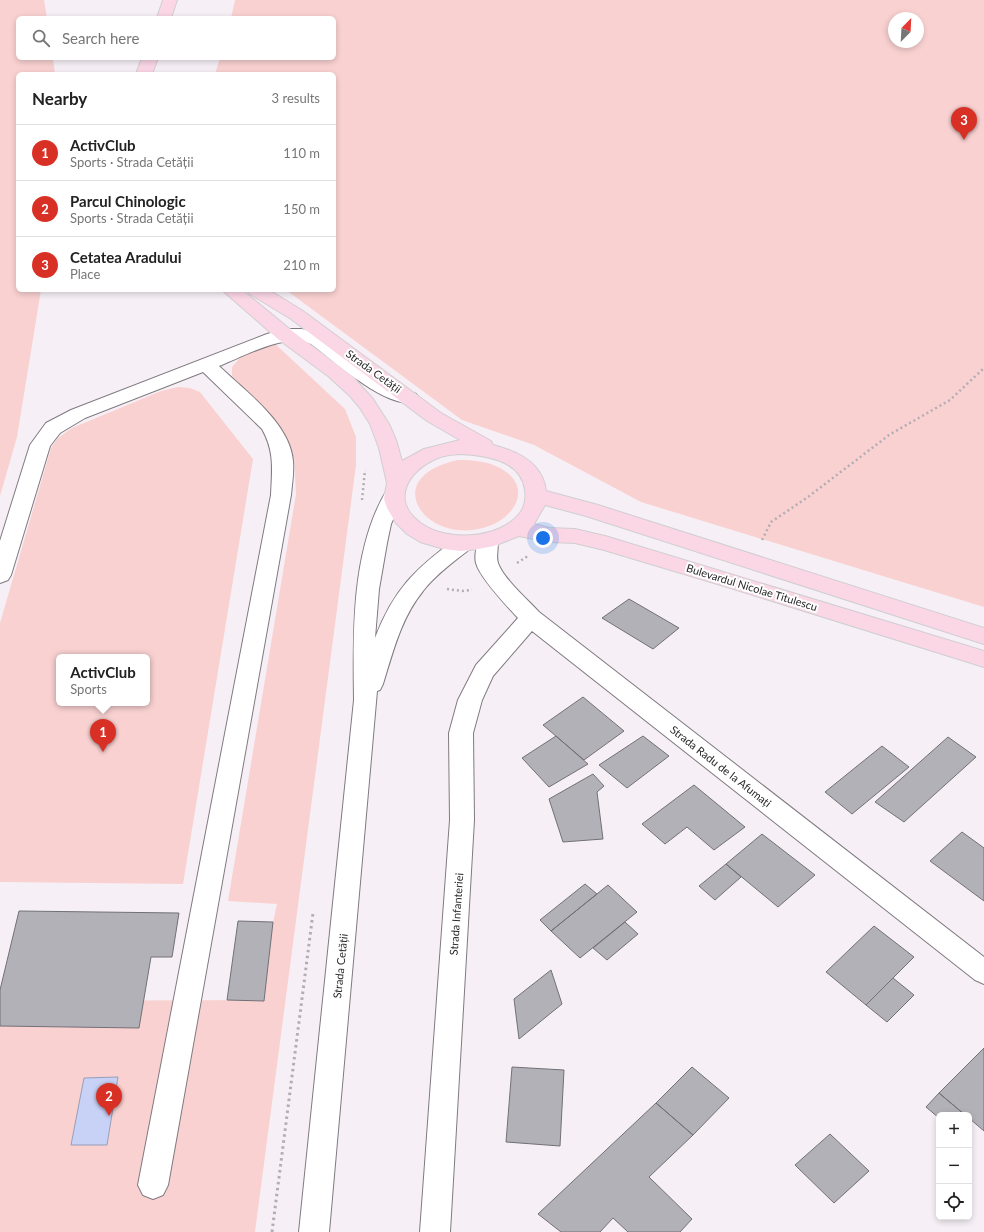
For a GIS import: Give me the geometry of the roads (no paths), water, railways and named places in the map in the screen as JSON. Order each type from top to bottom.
[{"type":"main road","points":[[165,16],[170,0]]},
{"type":"main road","points":[[145,72],[149,60]]},
{"type":"main road","points":[[233,292],[285,334],[345,378],[362,395],[380,426],[390,451],[396,489],[396,508],[403,519],[414,529],[428,536],[446,542],[464,543],[488,541],[499,538],[517,528],[525,521],[531,513],[536,496]]},
{"type":"main road","name":"Strada Cetății","points":[[259,292],[297,315],[434,417],[492,450],[512,458],[520,464],[532,478],[536,496]]},
{"type":"main road","name":"Strada Cetății","points":[[396,489],[404,471],[414,462],[427,455],[442,450],[459,447],[476,447],[492,450]]},
{"type":"main road","name":"Bulevardul Nicolae Titulescu","points":[[536,496],[591,510],[984,636]]},
{"type":"main road","name":"Bulevardul Nicolae Titulescu","points":[[517,528],[549,535],[575,536],[604,543],[984,659]]},
{"type":"street","points":[[0,575],[40,445],[53,428],[78,414],[285,334],[299,333],[314,338],[377,385],[391,392],[410,398]]},
{"type":"street","points":[[153,1186],[282,488],[284,461],[278,440],[269,424],[206,364]]},
{"type":"street","name":"Strada Cetății","points":[[314,1232],[366,700],[364,636],[368,589],[381,524],[396,489]]},
{"type":"street","name":"Strada Radu de la Afumați","points":[[488,541],[487,562],[498,581],[531,618],[984,972]]},
{"type":"street","name":"Strada Cetății","points":[[366,700],[389,632],[400,607],[415,584],[436,564],[464,543]]},
{"type":"street","name":"Strada Infanteriei","points":[[436,1232],[462,820],[461,733],[470,700],[484,671],[531,618]]},
{"type":"water","points":[[118,1077],[107,1145],[71,1145],[84,1078]]},
{"type":"place","name":"Cetatea Aradului","points":[[964,140]]},
{"type":"place","name":"ActivClub","points":[[103,752]]},
{"type":"place","name":"Parcul Chinologic","points":[[109,1116]]}]
